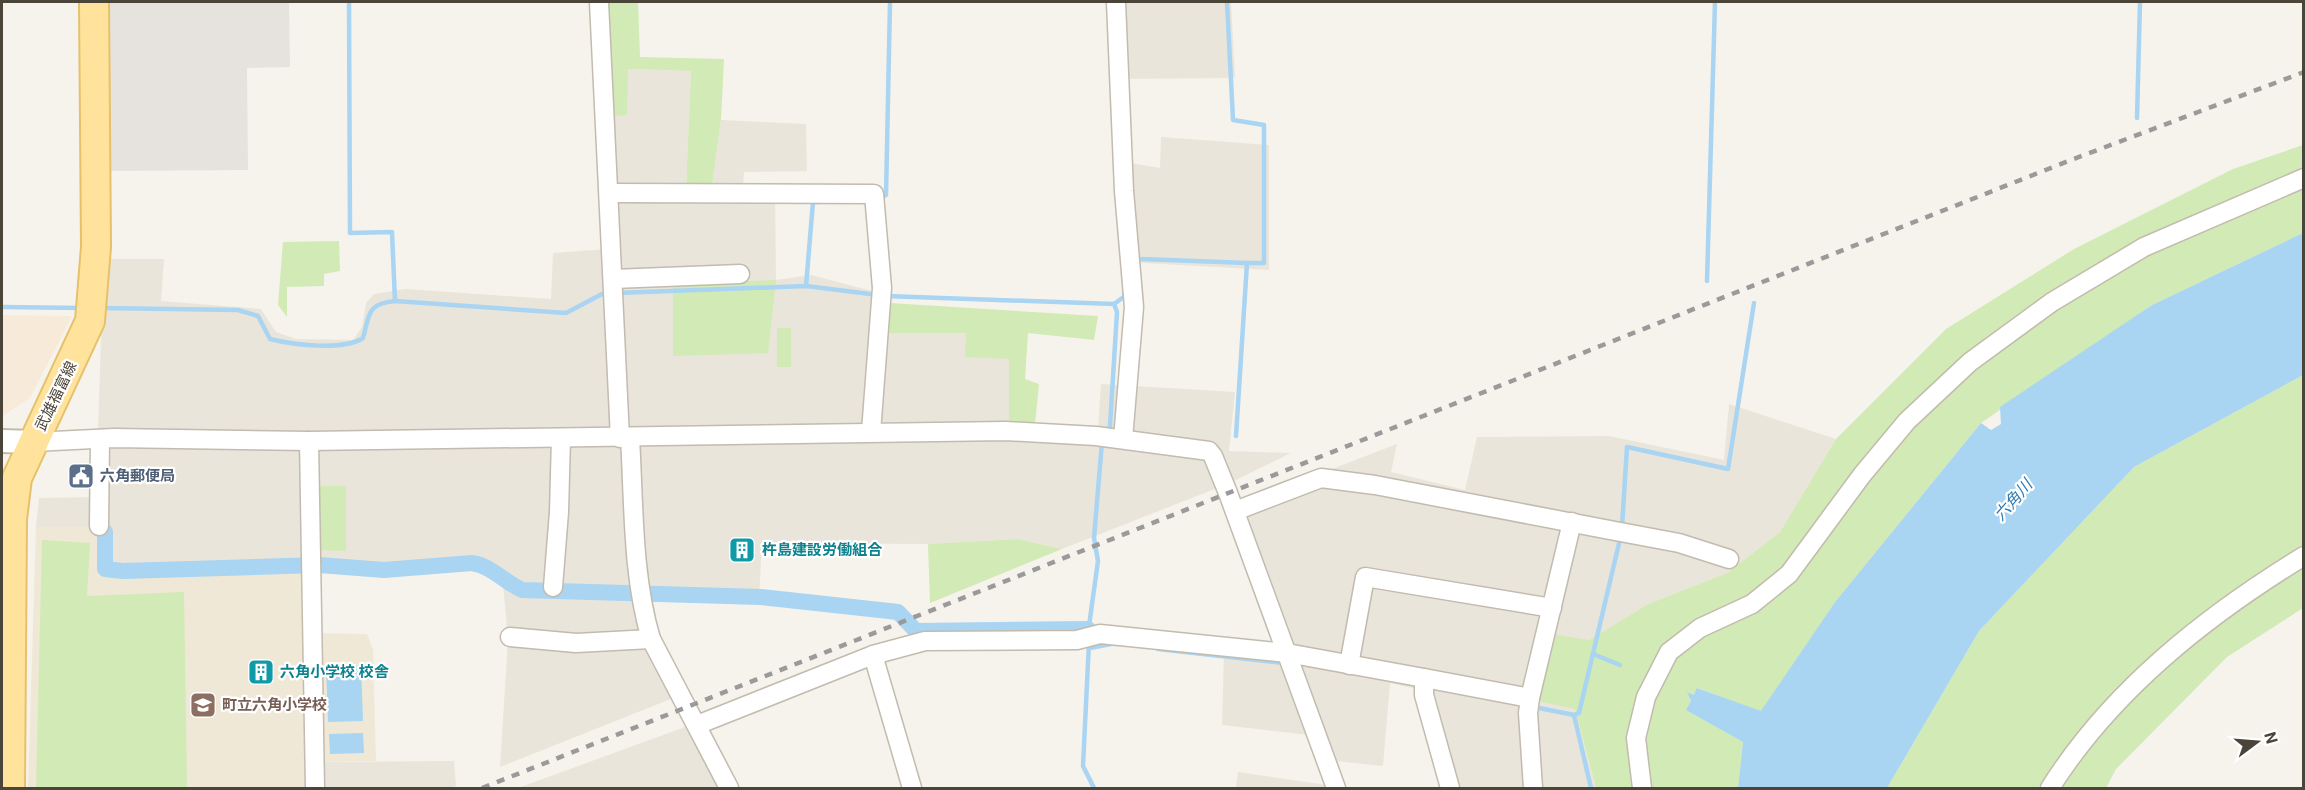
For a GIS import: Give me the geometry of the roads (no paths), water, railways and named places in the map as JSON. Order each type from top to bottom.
[{"type":"main road","name":"武雄福富線","points":[[10,789],[12,519],[17,478],[92,310],[96,247],[94,2]]},
{"type":"street","points":[[599,2],[614,303],[640,592],[651,639],[729,789]]},
{"type":"street","points":[[1110,437],[1134,307],[1124,191],[1116,2]]},
{"type":"street","points":[[1642,789],[1636,738],[1646,698],[1669,652],[1701,628],[1752,604],[1790,574],[1862,475],[1906,421],[1970,362],[2052,302],[2144,248],[2304,178]]},
{"type":"street","points":[[610,193],[874,194],[882,296],[871,432]]},
{"type":"street","points":[[613,279],[740,274]]},
{"type":"street","points":[[2,441],[625,438],[1006,431],[1110,437],[1209,451],[1235,512],[1336,789]]},
{"type":"street","points":[[553,587],[559,512],[561,438]]},
{"type":"street","points":[[99,526],[107,439]]},
{"type":"street","points":[[309,441],[315,789]]},
{"type":"street","points":[[1235,512],[1321,478],[1375,485],[1679,543],[1730,559]]},
{"type":"street","points":[[1533,789],[1529,704],[1572,522]]},
{"type":"street","points":[[2050,789],[2094,731],[2142,678],[2187,636],[2248,591],[2304,556]]},
{"type":"street","points":[[1349,665],[1365,577],[1552,608]]},
{"type":"street","points":[[697,725],[873,655],[925,641],[1077,640],[1100,634],[1290,661],[1349,665],[1424,685],[1529,704]]},
{"type":"street","points":[[510,637],[576,643],[651,639]]},
{"type":"street","points":[[873,655],[912,789]]},
{"type":"street","points":[[1424,685],[1450,789]]},
{"type":"water","name":"六角川","points":[[2303,233],[2303,375],[2134,467],[1979,631],[1887,788],[1738,788],[1743,742],[1686,710],[1691,701],[1687,692],[1694,695],[1697,688],[1761,711],[1835,602],[1981,423],[1991,430],[2001,424],[2000,407],[2152,305]]},
{"type":"water","points":[[361,665],[363,721],[328,722],[326,666]]},
{"type":"water","points":[[363,733],[364,753],[330,754],[329,734]]},
{"type":"waterway","points":[[349,2],[350,233],[392,232],[395,301]]},
{"type":"waterway","points":[[879,199],[886,195],[890,2]]},
{"type":"waterway","points":[[1227,2],[1233,120],[1264,125],[1264,263],[1247,263],[1236,436]]},
{"type":"waterway","points":[[1707,281],[1715,2]]},
{"type":"waterway","points":[[2137,118],[2140,2]]},
{"type":"waterway","points":[[806,286],[813,202],[818,202]]},
{"type":"waterway","points":[[1142,259],[1247,263]]},
{"type":"waterway","points":[[617,293],[806,286],[878,295]]},
{"type":"waterway","points":[[1114,304],[1125,296],[1124,291]]},
{"type":"waterway","points":[[100,308],[238,310],[258,316],[270,339],[305,345],[331,346],[363,338],[371,311],[374,307],[386,302],[566,313],[602,294],[609,294]]},
{"type":"waterway","points":[[886,296],[1114,304],[1117,312],[1110,426],[1107,432]]},
{"type":"waterway","points":[[1622,527],[1627,447],[1728,469],[1754,303]]},
{"type":"waterway","points":[[2,307],[83,308]]},
{"type":"waterway","points":[[1088,633],[1098,561],[1094,538],[1102,442]]},
{"type":"waterway","points":[[105,532],[105,569],[123,571],[319,565],[384,570],[472,563],[486,567],[522,590],[761,597],[898,612],[916,631],[1088,629]]},
{"type":"waterway","points":[[1534,707],[1574,715],[1579,713],[1621,535]]},
{"type":"waterway","points":[[1089,642],[1083,766],[1094,788]]},
{"type":"waterway","points":[[1090,648],[1111,644]]},
{"type":"waterway","points":[[1158,649],[1284,663]]},
{"type":"waterway","points":[[1593,654],[1620,665]]},
{"type":"waterway","points":[[1574,715],[1591,788]]},
{"type":"railway","points":[[482,788],[2071,160],[2304,72]]},
{"type":"place","name":"六角郵便局","points":[[81,476]]},
{"type":"place","name":"杵島建設労働組合","points":[[742,550]]},
{"type":"place","name":"六角小学校 校舎","points":[[261,672]]},
{"type":"place","name":"町立六角小学校","points":[[203,705]]}]
